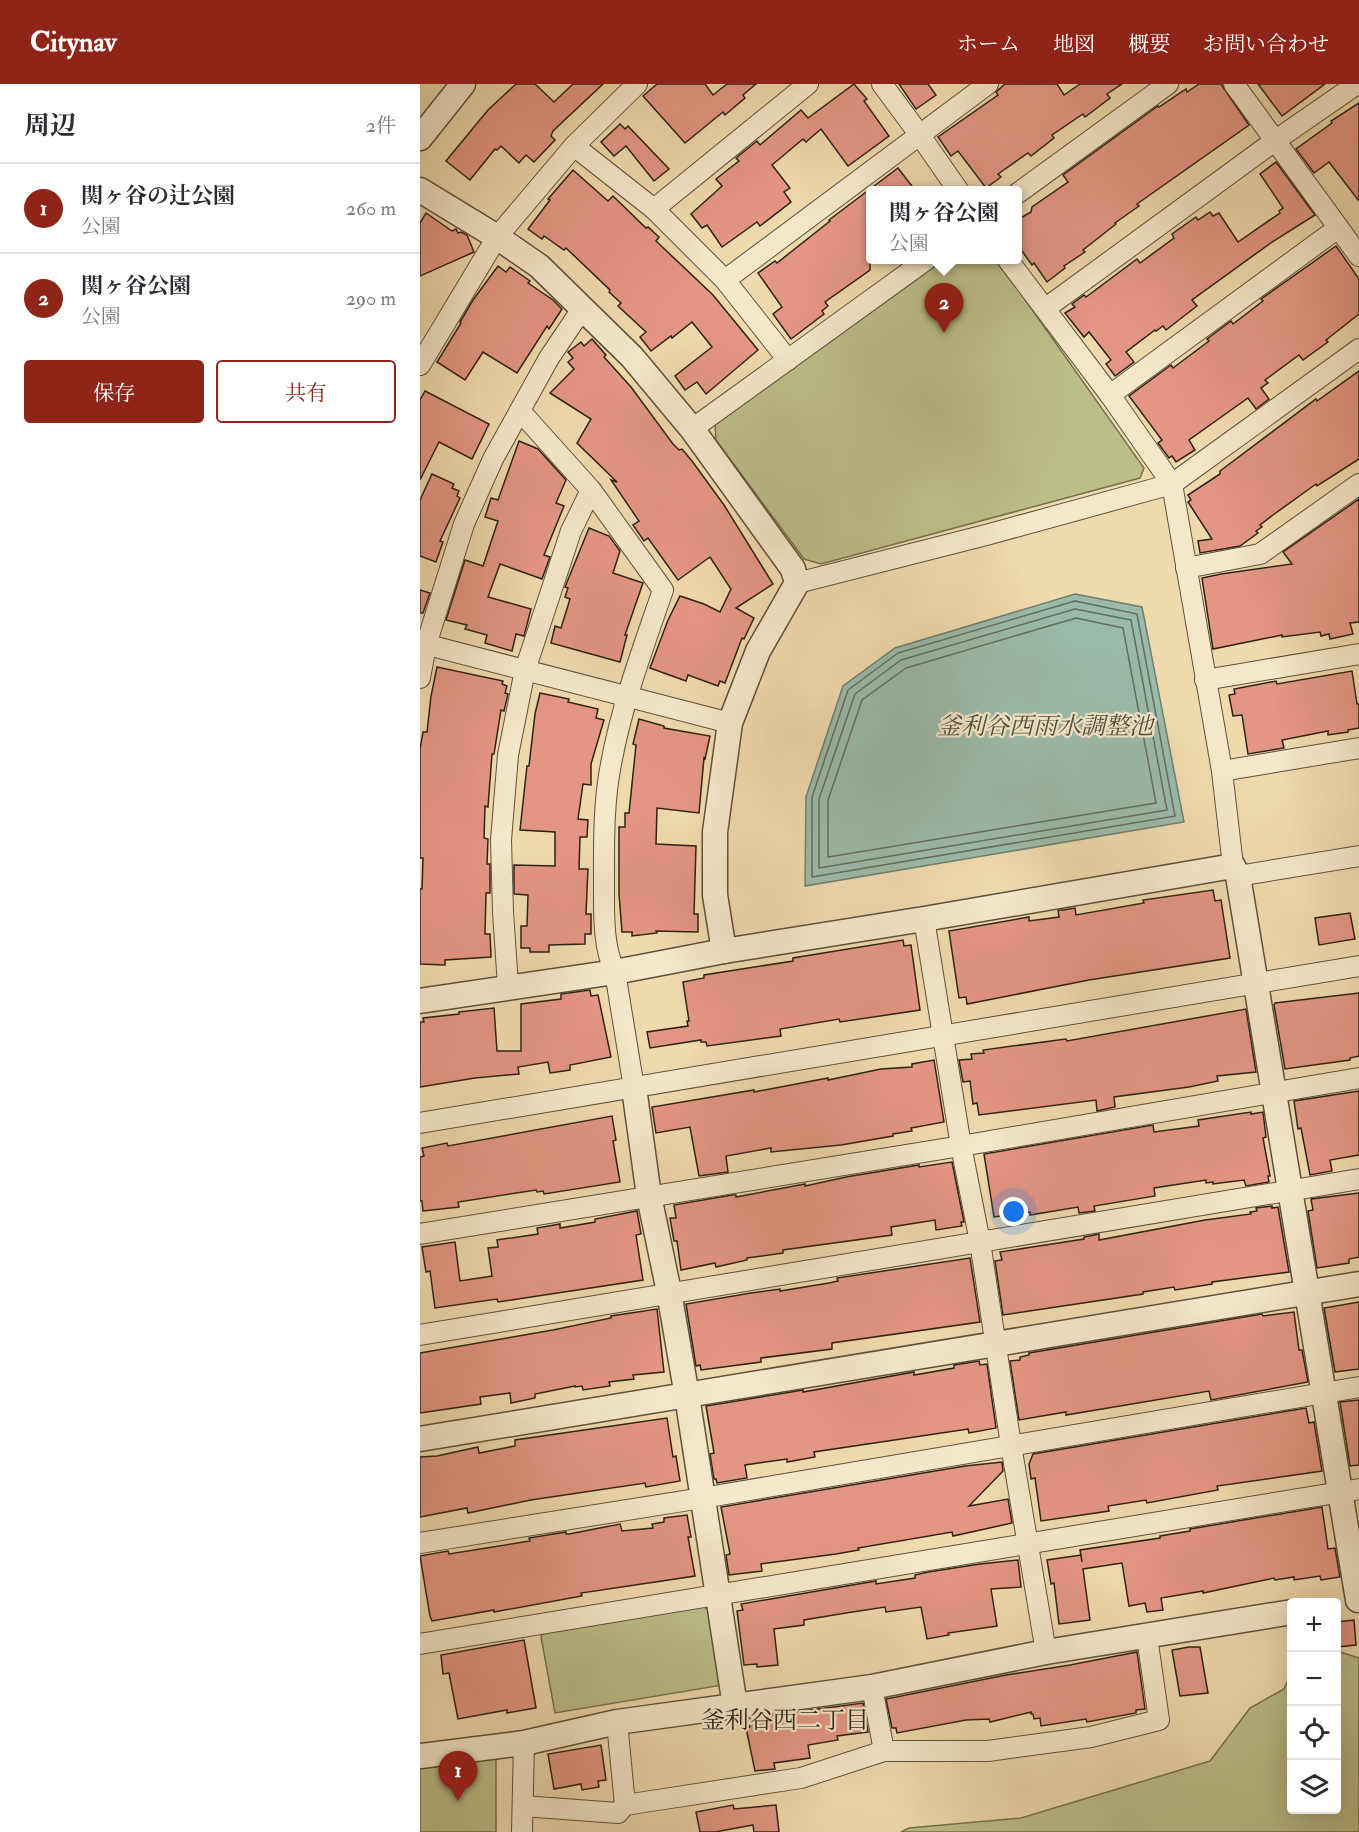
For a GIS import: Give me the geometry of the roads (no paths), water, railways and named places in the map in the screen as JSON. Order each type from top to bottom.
[{"type":"street","points":[[420,138],[463,84]]},
{"type":"street","points":[[420,365],[497,237],[574,146],[637,84]]},
{"type":"street","points":[[654,209],[808,84]]},
{"type":"street","points":[[882,84],[955,186]]},
{"type":"street","points":[[725,280],[988,84]]},
{"type":"street","points":[[1022,189],[1168,84]]},
{"type":"street","points":[[1234,84],[1359,256]]},
{"type":"street","points":[[1046,308],[1276,140],[1357,84]]},
{"type":"street","points":[[574,146],[654,209],[725,280],[788,360]]},
{"type":"street","points":[[420,190],[497,237],[539,266],[632,357],[692,429],[793,569],[797,583],[758,651],[730,723],[715,832],[715,896],[724,951]]},
{"type":"street","points":[[1110,395],[1338,228]]},
{"type":"street","points":[[692,429],[920,264]]},
{"type":"street","points":[[1011,264],[1110,395],[1172,484],[1204,680],[1222,771],[1235,871],[1256,984],[1322,1393],[1349,1491],[1351,1601]]},
{"type":"street","points":[[420,678],[423,644],[464,524],[493,459],[549,358],[582,309]]},
{"type":"street","points":[[797,583],[986,536],[1172,484],[1359,349]]},
{"type":"street","points":[[520,412],[591,490],[663,590],[627,696],[610,766],[604,838],[604,902],[608,956],[615,972],[649,1196],[687,1396],[735,1706]]},
{"type":"street","points":[[1186,568],[1260,554],[1359,484]]},
{"type":"street","points":[[508,986],[502,912],[501,840],[508,755],[525,670],[571,531],[591,490]]},
{"type":"street","points":[[423,644],[730,723]]},
{"type":"street","points":[[1204,680],[1359,654]]},
{"type":"street","points":[[1222,771],[1359,748]]},
{"type":"street","points":[[420,1000],[615,972],[724,951],[1235,871],[1359,856]]},
{"type":"street","points":[[924,919],[961,1146],[980,1242],[1046,1652]]},
{"type":"street","points":[[420,1123],[1359,966]]},
{"type":"street","points":[[420,1234],[961,1146],[1359,1078]]},
{"type":"street","points":[[420,1335],[1359,1179]]},
{"type":"street","points":[[420,1439],[1359,1284]]},
{"type":"street","points":[[420,1543],[702,1498],[1359,1387]]},
{"type":"street","points":[[420,1644],[1028,1546],[1349,1491]]},
{"type":"street","points":[[420,1756],[524,1743],[617,1722],[872,1687],[1046,1652],[1287,1613]]},
{"type":"street","points":[[523,1806],[618,1813],[625,1805],[801,1778],[884,1751],[988,1751],[1091,1737],[1159,1720],[1147,1636]]},
{"type":"street","points":[[872,1687],[884,1751]]},
{"type":"street","points":[[617,1722],[625,1805]]},
{"type":"street","points":[[522,1832],[524,1743]]},
{"type":"water","name":"釜利谷西雨水調整池","points":[[1075,594],[1142,607],[1184,822],[805,886],[806,797],[843,686],[895,648]]},
{"type":"place","name":"関ヶ谷公園","points":[[944,333]]},
{"type":"place","name":"関ヶ谷の辻公園","points":[[458,1801]]},
{"type":"district","name":"釜利谷西二丁目","points":[[785,1720]]}]
